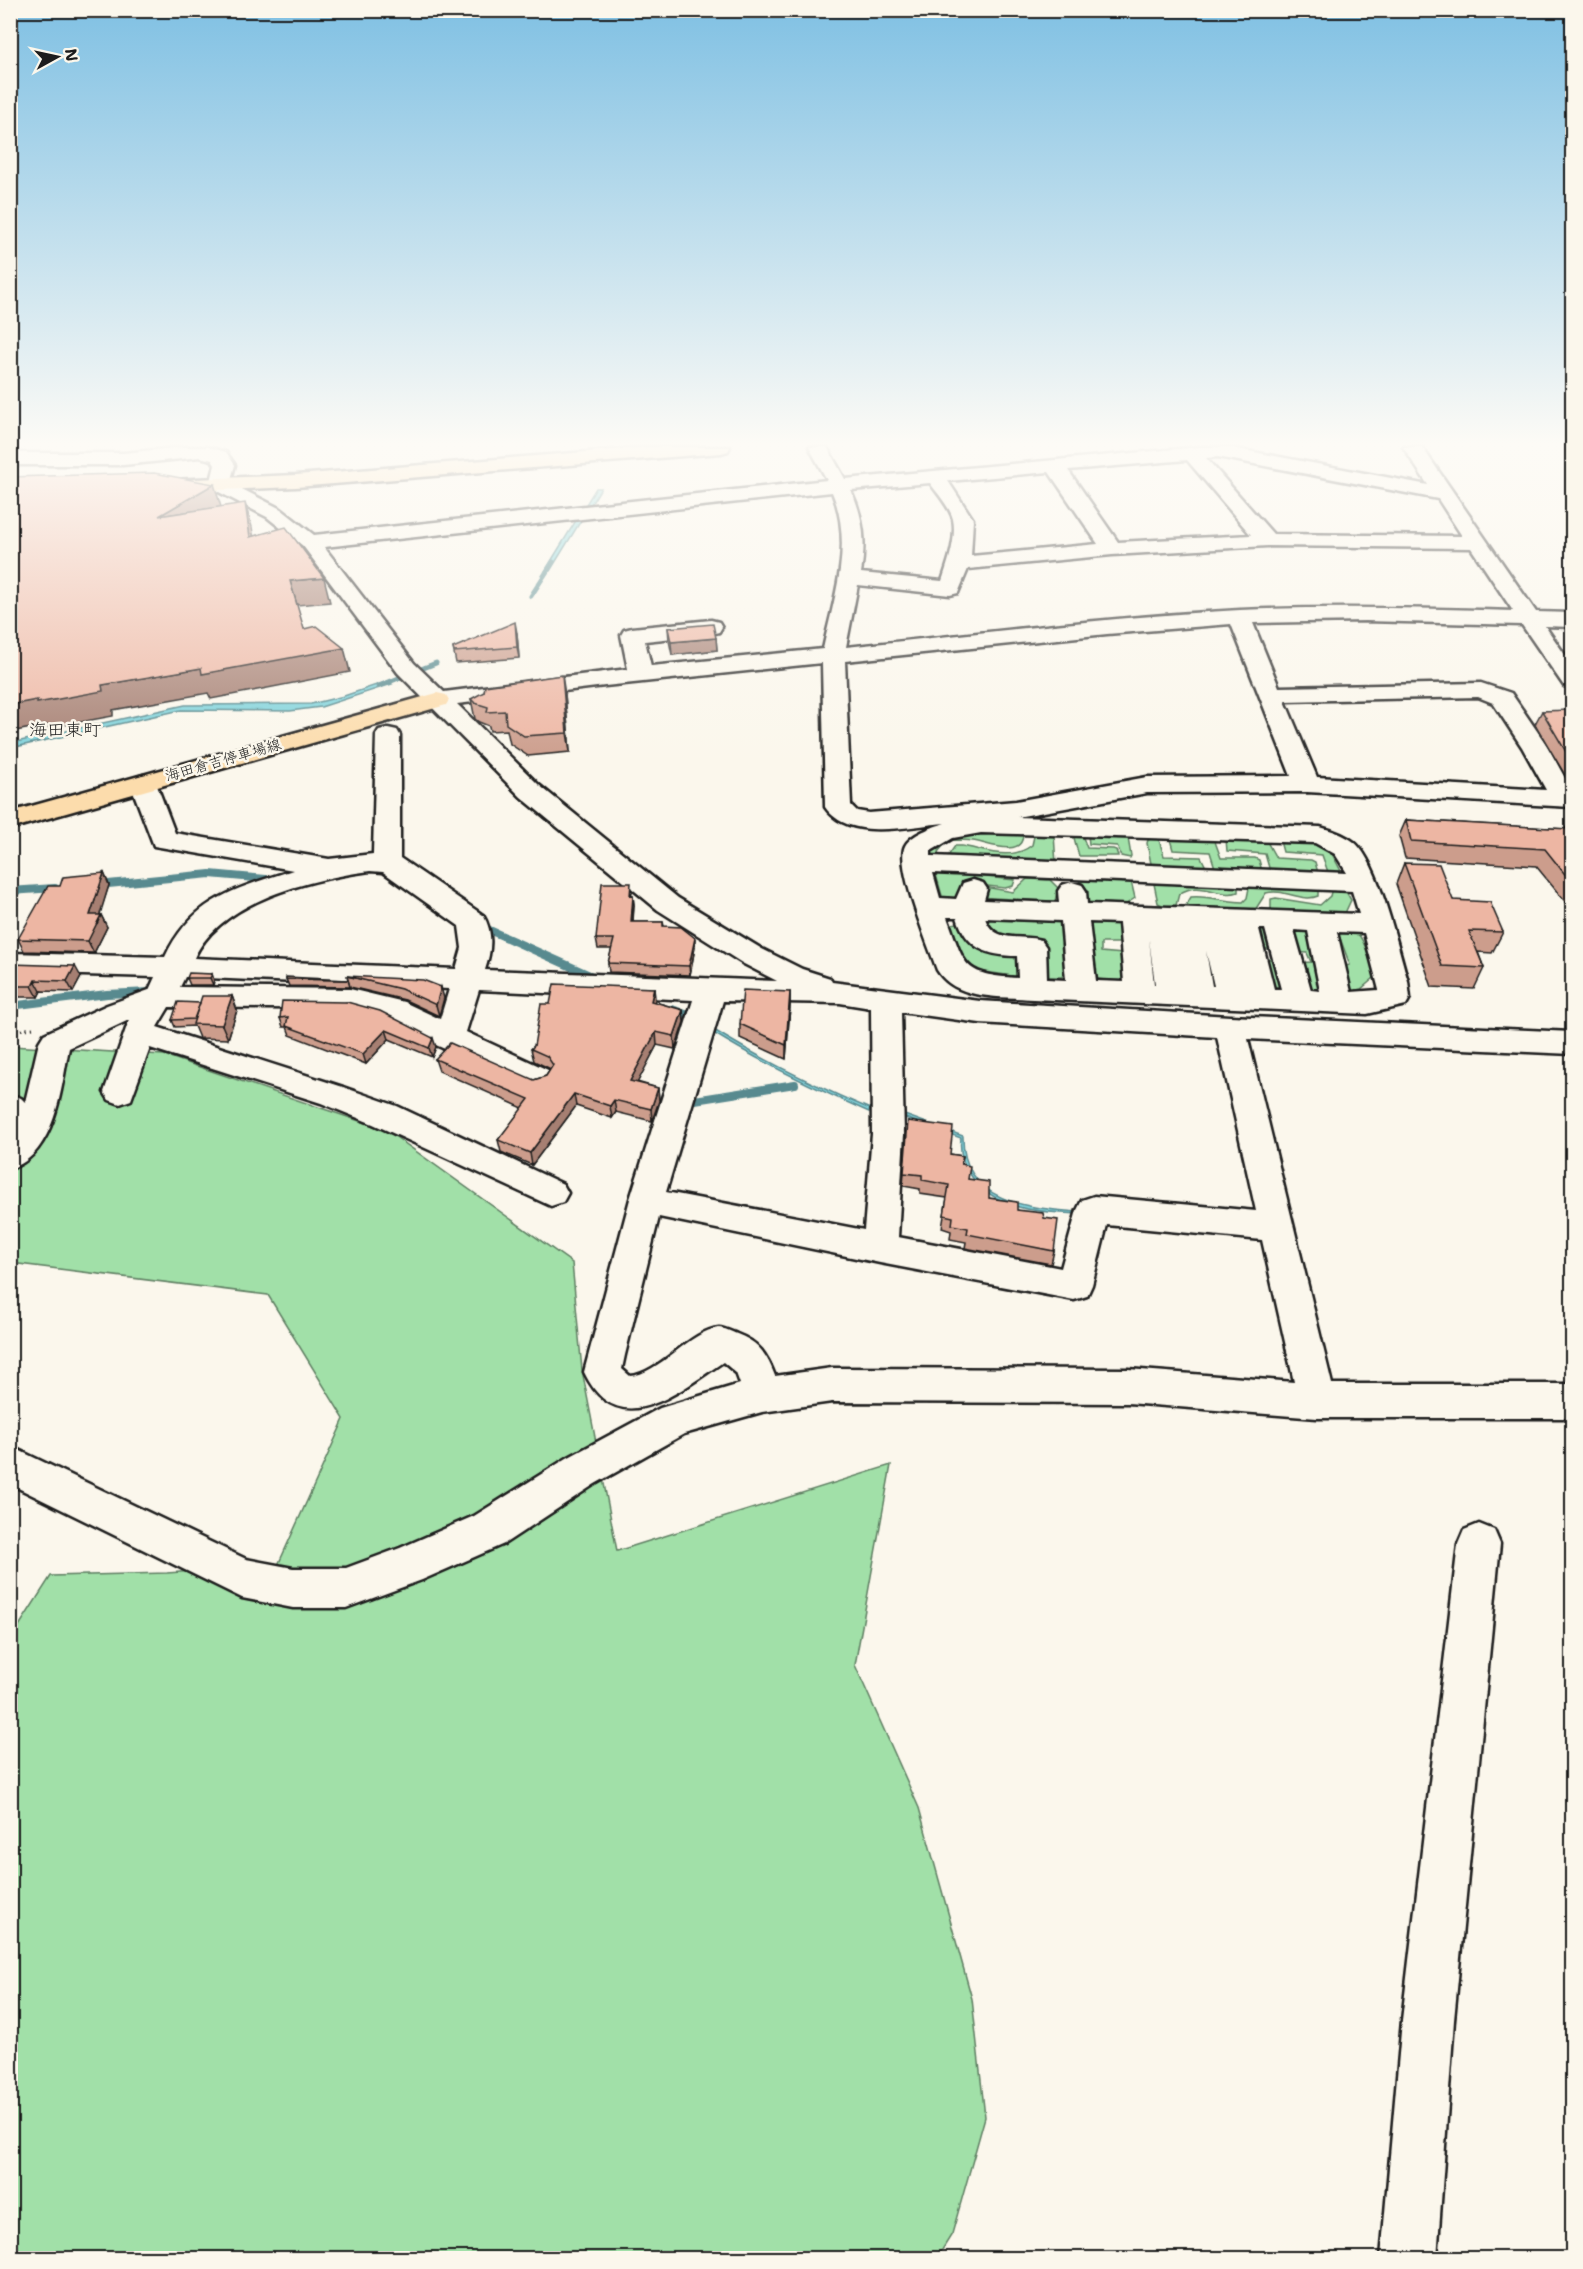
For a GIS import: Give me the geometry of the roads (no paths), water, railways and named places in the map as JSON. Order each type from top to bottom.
[{"type":"main road","name":"海田倉吉停車場線","points":[[10,821],[143,783],[420,683]]},
{"type":"street","points":[[318,553],[420,683],[531,790],[668,904],[752,956],[791,976],[840,993]]},
{"type":"street","points":[[854,553],[832,655],[838,807],[848,817],[868,821],[1016,809],[1147,785],[1307,784],[1568,799]]},
{"type":"street","points":[[848,578],[950,588],[961,553]]},
{"type":"street","points":[[959,563],[1070,553]]},
{"type":"street","points":[[1486,553],[1572,681]]},
{"type":"street","points":[[420,683],[522,688],[832,655],[1239,617],[1362,615],[1572,620]]},
{"type":"street","points":[[1239,617],[1307,784]]},
{"type":"street","points":[[641,675],[632,635],[713,627]]},
{"type":"street","points":[[1269,694],[1480,690],[1502,698],[1568,799]]},
{"type":"street","points":[[386,864],[388,735]]},
{"type":"street","points":[[143,783],[164,840],[330,868]]},
{"type":"street","points":[[932,865],[919,878],[952,970],[968,981],[993,987],[1186,995],[1241,1008],[1299,1000],[1367,1003],[1395,998],[1393,981],[1358,866],[1345,848],[1320,835],[1028,825],[956,826],[932,837],[917,848],[932,865],[1021,869],[1070,865],[1138,868],[1211,876],[1363,883]]},
{"type":"street","points":[[1075,826],[1070,865],[1082,991]]},
{"type":"street","points":[[1075,826],[1088,846],[1117,848],[1138,868],[1170,916],[1241,1008]]},
{"type":"street","points":[[1138,868],[1151,829]]},
{"type":"street","points":[[1151,829],[1168,853],[1207,855],[1211,876]]},
{"type":"street","points":[[1140,993],[1170,916],[1185,895],[1196,892],[1241,897],[1255,878],[1263,856],[1223,854],[1220,831]]},
{"type":"street","points":[[1273,833],[1279,856],[1318,858],[1325,894],[1321,899],[1313,902],[1279,895],[1264,901],[1262,920],[1241,1008],[1275,1227],[1317,1401]]},
{"type":"street","points":[[120,1092],[143,1023],[160,998],[187,941],[213,914],[237,898],[330,868],[370,862],[386,864],[408,875],[473,922],[477,948],[449,1038]]},
{"type":"street","points":[[1021,869],[1015,888],[1010,890],[980,886],[974,888],[970,894],[968,909],[980,937],[990,944],[1031,947],[1033,989]]},
{"type":"street","points":[[930,907],[1376,924]]},
{"type":"street","points":[[1170,916],[1186,995]]},
{"type":"street","points":[[1262,920],[1299,1000]]},
{"type":"street","points":[[1320,922],[1338,1002]]},
{"type":"street","points":[[10,963],[176,967],[467,981],[840,993],[980,1012],[1241,1008],[1572,1042]]},
{"type":"street","points":[[711,990],[647,1198],[603,1372],[612,1385],[624,1393],[634,1395],[649,1389],[720,1344],[738,1350],[750,1360],[762,1395]]},
{"type":"street","points":[[21,1144],[41,1103],[55,1042],[118,1013],[160,998],[264,996],[350,999],[393,1010],[537,1078]]},
{"type":"street","points":[[879,1249],[888,1134],[886,1000]]},
{"type":"street","points":[[139,1033],[332,1095],[385,1115],[551,1193]]},
{"type":"street","points":[[10,1106],[21,1144]]},
{"type":"street","points":[[647,1198],[669,1207],[1074,1285],[1094,1210],[1275,1227]]},
{"type":"street","points":[[10,1464],[242,1578],[293,1588],[346,1588],[407,1566],[489,1530],[581,1471],[674,1420],[762,1395],[832,1385],[1128,1386],[1317,1401],[1572,1401]]},
{"type":"street","points":[[1409,2259],[1428,2020],[1479,1544]]},
{"type":"water","points":[[556,553],[561,553],[550,571],[545,571]]},
{"type":"water","points":[[388,681],[392,684],[321,707],[290,711],[181,710],[11,748],[11,743],[185,705],[311,704]]},
{"type":"water","points":[[714,1030],[790,1072],[870,1109],[869,1112],[769,1065],[712,1032]]},
{"type":"water","points":[[899,1113],[963,1136],[966,1158],[973,1175],[986,1188],[1001,1197],[1019,1204],[1078,1212],[1079,1214],[1021,1208],[994,1197],[982,1188],[966,1168],[961,1154],[961,1138],[897,1115]]},
{"type":"waterway","points":[[531,596],[553,562]]},
{"type":"waterway","points":[[379,686],[436,663]]},
{"type":"waterway","points":[[98,885],[210,874],[266,879]]},
{"type":"waterway","points":[[10,891],[55,888]]},
{"type":"waterway","points":[[487,929],[594,977]]},
{"type":"waterway","points":[[10,1006],[107,994],[150,992]]},
{"type":"waterway","points":[[672,1009],[688,1015]]},
{"type":"waterway","points":[[695,1100],[795,1084]]},
{"type":"district","name":"海田東町","points":[[65,730]]}]
